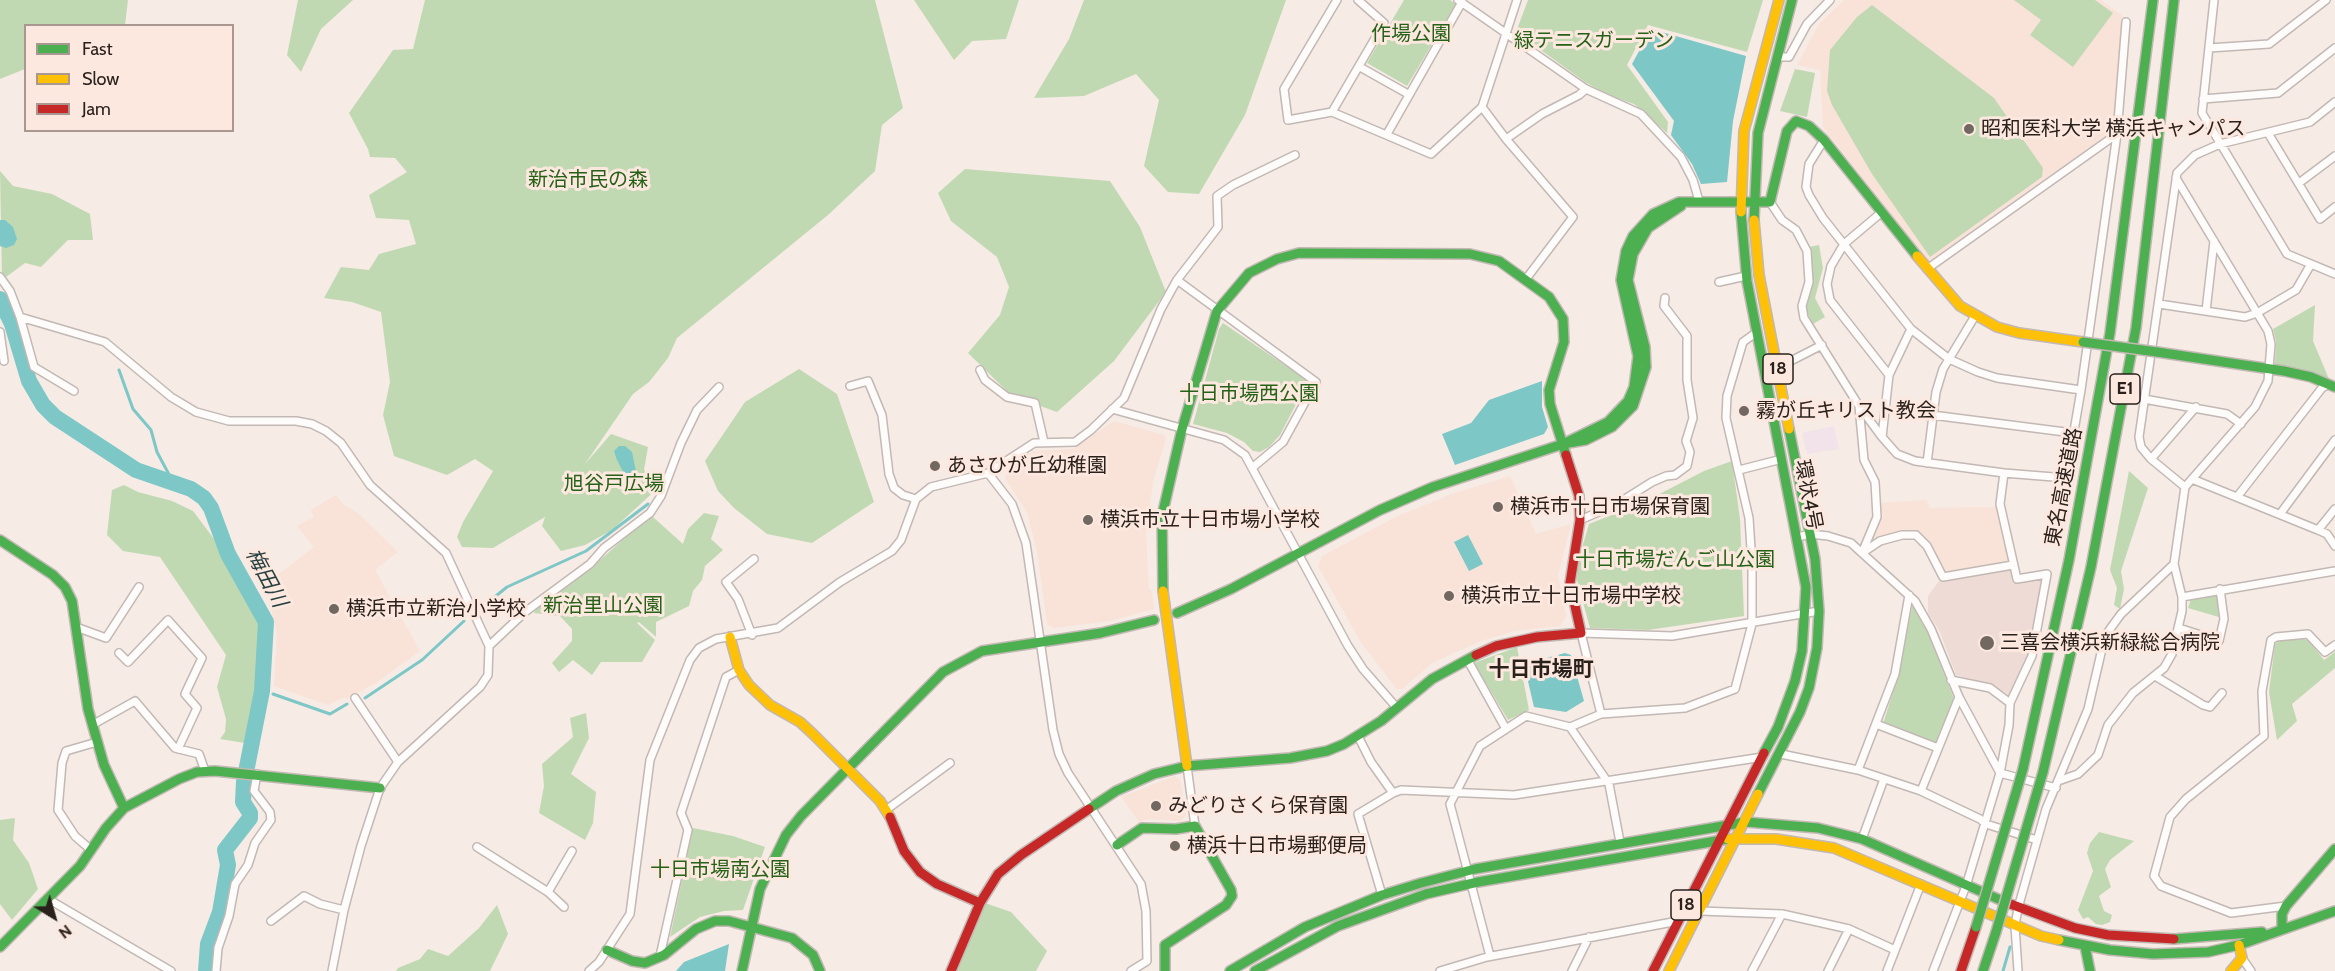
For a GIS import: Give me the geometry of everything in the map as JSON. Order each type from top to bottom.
[{"type":"main road","name":"環状4号","points":[[1653,971],[1763,757],[1795,681],[1805,614],[1806,587],[1798,537],[1746,276],[1740,203],[1744,131],[1779,0]]},
{"type":"main road","name":"環状4号","points":[[1669,971],[1781,754],[1809,688],[1817,648],[1819,588],[1759,275],[1753,204],[1758,133],[1792,0]]},
{"type":"main road","name":"東名高速道路","points":[[1961,971],[2023,769],[2069,560],[2104,368],[2128,214],[2153,0]]},
{"type":"main road","name":"E1","points":[[1983,971],[2043,772],[2091,567],[2136,328],[2174,0]]},
{"type":"main road","points":[[1177,613],[1214,598],[1380,510],[1433,487],[1563,444],[1599,435],[1624,418],[1633,406],[1644,380],[1646,357],[1628,280],[1633,254],[1648,228],[1670,212],[1695,201],[1753,204],[1770,202],[1790,125],[1802,122],[1824,140],[1946,292],[1975,316],[1997,327],[2019,333],[2270,368],[2311,376],[2333,384]]},
{"type":"main road","points":[[951,971],[989,886],[1008,864],[1135,781],[1187,766],[1327,751],[1358,736],[1432,679],[1467,659],[1496,646],[1527,639],[1581,633],[1570,583],[1580,520],[1579,496],[1550,404],[1549,390],[1564,342],[1563,319],[1549,297],[1499,261],[1470,254],[1299,253],[1276,259],[1249,273],[1233,289],[1217,311],[1182,429],[1162,516],[1160,549],[1162,584],[1187,766]]},
{"type":"main road","points":[[0,540],[53,575],[65,587],[72,600],[80,665],[92,725],[104,765],[124,808]]},
{"type":"main road","points":[[742,971],[760,889],[786,835],[847,768],[943,672],[982,651],[1040,644],[1154,620]]},
{"type":"main road","points":[[730,637],[739,670],[761,698],[800,722],[886,810],[904,851],[920,872],[937,884],[980,903]]},
{"type":"main road","points":[[0,947],[80,866],[106,828],[124,808],[178,779],[205,771],[255,774],[380,788]]},
{"type":"main road","points":[[1230,971],[1305,927],[1382,895],[1466,871],[1728,823],[1746,822],[1818,828],[1862,839],[2018,908],[2075,928],[2108,935],[2150,939],[2208,938],[2282,929]]},
{"type":"main road","points":[[1117,846],[1142,828],[1176,829],[1195,826],[1232,896],[1227,905],[1165,945],[1165,971]]},
{"type":"main road","points":[[1262,969],[1348,922],[1426,894],[1470,884],[1738,837],[1776,839],[1834,848],[1921,884],[2015,927],[2085,946],[2181,954],[2239,945],[2335,911]]},
{"type":"main road","points":[[2282,929],[2282,914],[2286,906],[2335,849]]},
{"type":"main road","points":[[607,950],[645,963],[660,956],[682,938],[715,921],[729,921],[792,938],[803,944],[813,955],[820,971]]},
{"type":"main road","points":[[2231,971],[2242,958],[2239,945]]},
{"type":"main road","points":[[2085,946],[2090,971]]},
{"type":"street","points":[[1337,0],[1284,89],[1288,120],[1332,112],[1431,154],[1482,107],[1517,0]]},
{"type":"street","points":[[1332,112],[1384,23],[1358,0]]},
{"type":"street","points":[[1777,57],[1789,57],[1807,24],[1830,0]]},
{"type":"street","points":[[2214,0],[2202,113],[2287,254],[2334,272]]},
{"type":"street","points":[[2210,48],[2269,44],[2326,0]]},
{"type":"street","points":[[1387,134],[1460,1],[1586,89],[1628,106],[1657,129],[1688,168],[1695,201]]},
{"type":"street","points":[[1770,202],[1782,220],[1796,230],[1807,251],[1809,282],[1802,306],[1804,318],[1859,406],[1898,454],[1914,461],[1927,463],[2066,478],[2081,390],[2117,134],[2126,22]]},
{"type":"street","points":[[2203,99],[2278,93],[2335,48]]},
{"type":"street","points":[[1360,67],[1408,94]]},
{"type":"street","points":[[1506,139],[1542,114],[1586,89]]},
{"type":"street","points":[[2185,487],[2151,459],[2141,447],[2139,437],[2176,178],[2181,166],[2195,155],[2220,144],[2310,122],[2335,102]]},
{"type":"street","points":[[1482,107],[1506,139],[1573,217],[1526,279]]},
{"type":"street","points":[[2268,133],[2320,219],[2335,207]]},
{"type":"street","points":[[1928,269],[2117,134]]},
{"type":"street","points":[[1824,140],[1811,157],[1806,187],[1812,202],[1911,329],[1950,359],[1997,378],[2081,390]]},
{"type":"street","points":[[589,971],[607,950],[630,914],[650,760],[690,660],[699,648],[716,639],[752,635],[778,628],[840,582],[892,551],[901,540],[916,499],[931,487],[988,473],[1034,443],[1075,441],[1091,430],[1124,398],[1161,309],[1177,280],[1218,227],[1217,196],[1233,185],[1295,154]]},
{"type":"street","points":[[2299,183],[2335,156]]},
{"type":"street","points":[[1798,537],[1810,534],[1828,536],[1851,543],[1909,595],[1931,629],[1959,697],[2000,773],[2057,785],[2078,774],[2098,754],[2108,725],[2133,693],[2164,668],[2172,654],[2179,628],[2182,597],[2174,564],[2185,487],[2261,398],[2270,368],[2271,344],[2268,331],[2176,178]]},
{"type":"street","points":[[1882,212],[1844,244],[1831,266],[1827,284],[1830,300],[1889,375]]},
{"type":"street","points":[[2206,311],[2214,241]]},
{"type":"street","points":[[2159,304],[2245,317],[2257,313],[2296,290],[2311,264]]},
{"type":"street","points":[[1719,282],[1746,276]]},
{"type":"street","points":[[0,277],[10,291],[20,317],[34,367],[74,391]]},
{"type":"street","points":[[1177,280],[1316,382],[1283,442],[1252,468]]},
{"type":"street","points":[[1580,520],[1617,504],[1652,482],[1675,475],[1687,466],[1690,452],[1686,441],[1693,418],[1687,381],[1687,336],[1664,306],[1665,298]]},
{"type":"street","points":[[1927,463],[1936,392],[1950,359],[1975,316]]},
{"type":"street","points":[[20,317],[105,342],[171,397],[210,418],[229,421],[296,421],[312,424],[326,431],[341,443],[370,484],[446,553],[489,646],[488,675],[480,687],[398,762],[380,788],[361,846],[344,910],[332,971]]},
{"type":"street","points":[[1882,437],[1889,375],[1911,329]]},
{"type":"street","points":[[0,332],[4,361]]},
{"type":"street","points":[[1490,956],[1450,808],[1480,746],[1526,716],[1570,727],[1601,714],[1685,708],[1735,689],[1752,624],[1749,518],[1726,418],[1727,396],[1743,342],[1757,332]]},
{"type":"street","points":[[1777,368],[1822,345]]},
{"type":"street","points":[[980,370],[985,380],[1007,397],[1035,403],[1044,442]]},
{"type":"street","points":[[850,386],[868,381],[882,414],[889,474],[894,488],[903,495],[916,499]]},
{"type":"street","points":[[2236,497],[2322,388],[2333,384]]},
{"type":"street","points":[[489,646],[525,612],[590,564],[604,548],[650,513],[661,496],[681,443],[697,410],[719,387]]},
{"type":"street","points":[[2144,399],[2227,414],[2241,424]]},
{"type":"street","points":[[1859,406],[1864,459],[1875,482],[1877,517],[1862,553]]},
{"type":"street","points":[[2151,459],[2196,407]]},
{"type":"street","points":[[1112,409],[1224,440],[1245,455],[1348,645],[1363,669],[1397,708]]},
{"type":"street","points":[[1932,415],[2073,434]]},
{"type":"street","points":[[2280,514],[2335,440]]},
{"type":"street","points":[[1739,470],[1782,459]]},
{"type":"street","points":[[988,473],[1011,504],[1026,543],[1059,754],[1141,884],[1146,911],[1147,961],[1131,971]]},
{"type":"street","points":[[1933,971],[1966,886],[1986,824],[2000,773],[2009,726],[2010,703],[2032,656],[2047,574],[2017,579],[2000,504],[2004,473]]},
{"type":"street","points":[[2192,479],[2327,534],[2335,546]]},
{"type":"street","points":[[2318,530],[2335,510]]},
{"type":"street","points":[[1862,553],[1880,541],[1902,535],[1916,536],[1927,546],[1942,577],[2013,565]]},
{"type":"street","points":[[752,635],[738,599],[726,582],[754,559]]},
{"type":"street","points":[[2018,971],[2015,927],[2018,908],[2037,840],[2088,709],[2105,636],[2121,614],[2174,564]]},
{"type":"street","points":[[2182,597],[2335,571]]},
{"type":"street","points":[[76,627],[106,638],[139,587]]},
{"type":"street","points":[[2179,628],[2219,641],[2224,619],[2220,589]]},
{"type":"street","points":[[1858,770],[1895,674],[1909,595]]},
{"type":"street","points":[[1601,714],[1581,633],[1672,636],[1819,611]]},
{"type":"street","points":[[120,653],[128,662],[168,620],[202,658],[185,694],[197,708],[178,749]]},
{"type":"street","points":[[2286,906],[2231,913],[2161,886],[2154,876],[2170,817],[2186,799],[2264,736],[2262,691],[2271,640],[2277,637],[2308,634],[2325,652],[2335,645]]},
{"type":"street","points":[[1467,659],[1506,729]]},
{"type":"street","points":[[660,956],[688,830],[681,813],[726,676],[739,670]]},
{"type":"street","points":[[2155,676],[2210,707],[2222,693]]},
{"type":"street","points":[[1951,680],[1990,688],[2010,703]]},
{"type":"street","points":[[1921,791],[1959,697]]},
{"type":"street","points":[[354,698],[398,762]]},
{"type":"street","points":[[92,725],[135,701],[175,748],[199,754],[205,771]]},
{"type":"street","points":[[1876,724],[1938,748]]},
{"type":"street","points":[[1570,727],[1607,782],[1620,842]]},
{"type":"street","points":[[1358,736],[1371,762],[1394,793]]},
{"type":"street","points":[[91,850],[75,836],[58,810],[62,763],[66,751],[97,742]]},
{"type":"street","points":[[1781,754],[1858,770],[1921,791],[1986,824],[2037,840]]},
{"type":"street","points":[[1382,895],[1358,814],[1401,790],[1515,795],[1763,757]]},
{"type":"street","points":[[886,810],[950,763]]},
{"type":"street","points":[[1187,766],[1195,826]]},
{"type":"street","points":[[216,971],[218,948],[229,916],[235,884],[248,865],[255,843],[271,820],[270,812],[254,791],[255,774]]},
{"type":"street","points":[[1862,839],[1884,779]]},
{"type":"street","points":[[477,847],[548,892],[564,907]]},
{"type":"street","points":[[548,892],[572,851]]},
{"type":"street","points":[[1887,971],[1921,884]]},
{"type":"street","points":[[271,921],[304,896],[320,904],[344,910]]},
{"type":"street","points":[[48,899],[171,971]]},
{"type":"street","points":[[1700,911],[1782,914],[1849,929],[1895,950]]},
{"type":"street","points":[[1752,971],[1782,914]]},
{"type":"street","points":[[1440,971],[1490,956],[1678,921]]},
{"type":"street","points":[[1828,971],[1849,929]]},
{"type":"street","points":[[1572,971],[1589,937]]},
{"type":"street","points":[[2242,958],[2250,971]]},
{"type":"shaded area","name":"昭和医科大学 横浜キャンパス","points":[[1844,0],[2101,0],[2124,17],[2112,131],[1931,260],[1926,260],[1823,127],[1820,70],[1797,65],[1819,24]]},
{"type":"shaded area","name":"横浜市立十日市場小学校","points":[[1114,421],[1164,435],[1166,439],[1153,481],[1146,534],[1149,588],[1152,592],[1154,609],[1110,621],[1053,628],[1047,624],[1037,551],[1027,512],[1005,478],[1009,466],[1034,451],[1073,449]]},
{"type":"shaded area","points":[[1834,426],[1839,449],[1807,454],[1802,433]]},
{"type":"shaded area","name":"横浜市立十日市場中学校","points":[[1510,476],[1536,534],[1571,524],[1558,575],[1566,617],[1560,626],[1514,631],[1481,641],[1432,663],[1402,689],[1397,689],[1362,644],[1318,566],[1322,556],[1398,516],[1452,494]]},
{"type":"shaded area","name":"横浜市立新治小学校","points":[[336,495],[344,505],[359,514],[398,552],[375,570],[420,651],[377,682],[346,699],[345,697],[328,705],[274,686],[277,633],[265,585],[314,547],[297,526],[314,517],[311,510]]},
{"type":"shaded area","points":[[1926,500],[1930,508],[1998,507],[2009,564],[1945,573],[1925,539],[1910,532],[1874,538],[1883,516],[1881,503]]},
{"type":"shaded area","name":"三喜会横浜新緑総合病院","points":[[2009,569],[2015,582],[2043,578],[2029,654],[2011,696],[1993,685],[1956,675],[1939,630],[1928,613],[1928,596],[1940,580]]},
{"type":"shaded area","name":"みどりさくら保育園","points":[[1175,776],[1180,780],[1186,815],[1181,821],[1148,819],[1139,822],[1121,797]]},
{"type":"green space","points":[[0,0],[128,0],[125,24],[24,24],[24,69],[0,79]]},
{"type":"green space","points":[[298,0],[353,0],[321,29],[301,72],[287,55]]},
{"type":"green space","name":"新治市民の森","points":[[425,0],[875,0],[903,108],[882,125],[875,171],[828,215],[677,338],[668,358],[649,382],[633,394],[585,464],[611,434],[648,447],[644,470],[658,488],[612,530],[585,545],[561,551],[542,526],[545,517],[493,548],[462,547],[457,537],[463,522],[493,471],[475,459],[447,475],[394,456],[383,415],[390,382],[381,312],[352,302],[324,298],[341,267],[369,270],[379,254],[416,244],[409,220],[376,218],[369,195],[407,172],[395,158],[370,157],[349,113],[393,50],[413,49]]},
{"type":"green space","points":[[914,0],[1019,0],[1006,39],[972,41],[954,60]]},
{"type":"green space","points":[[1084,0],[1286,0],[1245,115],[1199,194],[1168,192],[1144,166],[1159,100],[1136,74],[1084,96],[1034,98],[1069,39]]},
{"type":"green space","name":"作場公園","points":[[1404,0],[1450,0],[1456,4],[1407,86],[1367,63]]},
{"type":"green space","name":"緑テニスガーデン","points":[[1528,0],[1763,0],[1747,52],[1648,25],[1627,65],[1668,122],[1667,133],[1634,104],[1608,95],[1585,82],[1516,32]]},
{"type":"green space","points":[[2014,0],[2095,0],[2113,13],[2073,67],[2030,35],[2041,20]]},
{"type":"green space","points":[[1872,5],[1994,98],[2043,168],[2042,177],[1930,257],[1872,174],[1832,105],[1827,91],[1830,50],[1857,17]]},
{"type":"green space","points":[[1795,69],[1815,73],[1807,117],[1780,111]]},
{"type":"green space","points":[[965,169],[1110,181],[1140,227],[1166,292],[1114,361],[1057,412],[1012,396],[968,353],[1000,315],[1009,287],[997,257],[951,221],[938,193]]},
{"type":"green space","points":[[0,171],[13,186],[52,194],[90,214],[93,240],[68,240],[41,267],[25,263],[2,280]]},
{"type":"green space","points":[[1819,245],[1823,268],[1815,298],[1825,317],[1813,324],[1804,307],[1811,261],[1809,247]]},
{"type":"green space","points":[[2315,305],[2313,341],[2329,379],[2275,365],[2276,342],[2273,329]]},
{"type":"green space","name":"十日市場西公園","points":[[1223,323],[1308,381],[1280,435],[1269,447],[1260,452],[1253,451],[1244,442],[1227,433],[1193,424],[1219,329]]},
{"type":"green space","points":[[799,369],[837,394],[874,502],[812,543],[767,534],[734,508],[718,491],[705,461],[745,402]]},
{"type":"green space","name":"十日市場だんご山公園","points":[[1732,461],[1740,519],[1744,616],[1648,630],[1590,628],[1577,580],[1579,558],[1589,524],[1642,503],[1704,471]]},
{"type":"green space","points":[[2129,471],[2148,488],[2121,571],[2124,589],[2120,609],[2114,605],[2117,588],[2110,570]]},
{"type":"green space","points":[[124,485],[138,492],[172,501],[193,511],[248,584],[270,640],[245,743],[220,739],[225,732],[226,719],[217,687],[226,655],[160,557],[123,551],[107,535],[112,490]]},
{"type":"green space","name":"新治里山公園","points":[[704,513],[719,516],[711,539],[723,550],[705,566],[702,580],[693,591],[689,606],[656,622],[656,637],[639,622],[637,623],[655,640],[642,662],[601,662],[592,675],[573,660],[559,672],[552,663],[572,641],[572,629],[560,616],[534,613],[539,604],[591,568],[644,521],[653,517],[683,544],[688,529]]},
{"type":"green space","points":[[2217,594],[2222,618],[2188,608],[2191,599]]},
{"type":"green space","points":[[1913,603],[1928,632],[1954,699],[1935,744],[1883,724],[1895,686]]},
{"type":"green space","points":[[2304,639],[2309,641],[2324,660],[2335,652],[2335,668],[2292,704],[2297,721],[2277,740],[2269,692],[2275,644],[2279,641]]},
{"type":"green space","points":[[1517,647],[1529,710],[1508,720],[1474,663]]},
{"type":"green space","points":[[586,713],[589,738],[571,774],[596,792],[593,823],[585,840],[539,813],[544,786],[542,764],[573,737],[570,718]]},
{"type":"green space","points":[[15,818],[13,840],[29,863],[38,889],[12,920],[0,904],[0,820]]},
{"type":"green space","name":"十日市場南公園","points":[[693,828],[733,836],[765,847],[743,910],[724,911],[700,917],[670,937]]},
{"type":"green space","points":[[2099,832],[2134,841],[2110,860],[2105,869],[2111,887],[2099,896],[2104,911],[2112,915],[2110,922],[2102,925],[2096,924],[2088,917],[2083,919],[2078,910],[2093,871],[2087,853],[2090,843]]},
{"type":"green space","points":[[985,903],[1011,912],[1047,951],[1036,971],[956,971]]},
{"type":"green space","points":[[497,905],[508,934],[490,971],[396,971],[420,959],[428,949],[448,956],[479,928]]},
{"type":"water","points":[[1651,29],[1746,56],[1733,121],[1727,182],[1701,184],[1692,164],[1671,135],[1674,121],[1632,64]]},
{"type":"water","points":[[0,220],[5,220],[13,227],[17,239],[14,245],[6,248],[0,246]]},
{"type":"water","points":[[1542,381],[1542,407],[1548,427],[1544,434],[1455,465],[1442,434],[1471,423],[1489,400]]},
{"type":"water","points":[[619,446],[625,446],[632,452],[639,485],[632,489],[614,451]]},
{"type":"water","points":[[1468,535],[1483,564],[1469,571],[1454,542]]},
{"type":"water","points":[[1565,653],[1571,655],[1584,701],[1566,712],[1534,707],[1524,664]]},
{"type":"water","points":[[729,944],[725,971],[676,971],[684,962]]},
{"type":"waterway","name":"梅田川","points":[[0,299],[12,324],[29,381],[43,405],[55,417],[136,470],[191,489],[204,498],[211,508],[228,554],[266,622],[262,691],[244,782],[243,802],[250,813],[250,818],[225,850],[228,865],[220,912],[208,944],[206,971]]},
{"type":"waterway","points":[[119,370],[133,409],[151,430],[157,452],[173,482]]},
{"type":"waterway","points":[[476,612],[507,587],[586,551],[648,504]]},
{"type":"waterway","points":[[365,698],[422,660],[464,621]]},
{"type":"waterway","points":[[273,694],[330,714],[347,704]]},
{"type":"waterway","points":[[2003,971],[2010,947]]},
{"type":"traffic: fast","points":[[1754,220],[1758,133],[1792,0]]},
{"type":"traffic: fast","points":[[2023,769],[2069,560],[2110,333],[2153,0]]},
{"type":"traffic: fast","points":[[2043,772],[2091,567],[2136,328],[2174,0]]},
{"type":"traffic: fast","points":[[1563,444],[1608,422],[1628,401],[1634,387],[1638,356],[1621,280],[1626,251],[1633,236],[1653,214],[1679,202],[1770,202],[1787,131],[1796,121],[1809,126],[1824,140],[1917,256]]},
{"type":"traffic: fast","points":[[1177,613],[1231,589],[1380,510],[1433,487],[1563,444],[1586,440],[1612,427],[1633,406],[1646,367],[1645,347],[1628,280],[1633,254],[1648,228],[1681,206]]},
{"type":"traffic: fast","points":[[1741,212],[1747,281],[1806,587],[1802,651],[1795,681],[1778,727],[1764,753]]},
{"type":"traffic: fast","points":[[1163,591],[1162,516],[1182,429],[1217,311],[1249,273],[1277,259],[1299,253],[1470,254],[1499,261],[1549,297],[1563,319],[1564,342],[1549,390],[1550,404],[1566,455]]},
{"type":"traffic: fast","points":[[2083,342],[2157,352]]},
{"type":"traffic: fast","points":[[2157,352],[2284,371],[2311,377],[2335,387]]},
{"type":"traffic: fast","points":[[1758,794],[1800,712],[1809,688],[1817,648],[1819,611],[1815,559],[1789,429]]},
{"type":"traffic: fast","points":[[0,540],[53,575],[65,587],[72,601],[88,709],[104,765],[124,808]]},
{"type":"traffic: fast","points":[[742,971],[760,889],[786,835],[801,816],[943,672],[982,651],[1101,633],[1154,620]]},
{"type":"traffic: fast","points":[[1089,809],[1116,791],[1154,774],[1187,766],[1290,758],[1327,751],[1344,744],[1381,721],[1432,679],[1476,655]]},
{"type":"traffic: fast","points":[[1976,927],[2023,769]]},
{"type":"traffic: fast","points":[[0,947],[80,866],[106,828],[124,808],[179,779],[197,772],[215,771],[380,788]]},
{"type":"traffic: fast","points":[[1996,932],[2043,772]]},
{"type":"traffic: fast","points":[[1230,971],[1305,927],[1382,895],[1421,883],[1475,869],[1746,822],[1818,828],[1862,839],[2005,902]]},
{"type":"traffic: fast","points":[[1117,845],[1142,828],[1176,829],[1195,826],[1231,890],[1232,896],[1226,905],[1165,945],[1165,971]]},
{"type":"traffic: fast","points":[[1255,971],[1338,926],[1426,894],[1478,882],[1728,839]]},
{"type":"traffic: fast","points":[[2282,929],[2282,914],[2286,906],[2335,849]]},
{"type":"traffic: fast","points":[[2059,940],[2110,950],[2153,954],[2208,952],[2239,945],[2335,911]]},
{"type":"traffic: fast","points":[[607,950],[632,961],[645,963],[664,955],[696,929],[715,921],[729,921],[792,938],[813,955],[820,971]]},
{"type":"traffic: fast","points":[[1983,971],[1996,932]]},
{"type":"traffic: fast","points":[[2174,939],[2262,932]]},
{"type":"traffic: fast","points":[[2085,946],[2090,971]]},
{"type":"traffic: slow","points":[[1741,212],[1744,131],[1779,0]]},
{"type":"traffic: slow","points":[[1754,220],[1759,275],[1789,429]]},
{"type":"traffic: slow","points":[[1917,256],[1960,306],[1997,327],[2019,333],[2083,342]]},
{"type":"traffic: slow","points":[[1163,591],[1187,766]]},
{"type":"traffic: slow","points":[[730,637],[739,670],[749,685],[770,705],[800,722],[813,734],[880,801],[890,817]]},
{"type":"traffic: slow","points":[[1669,971],[1758,794]]},
{"type":"traffic: slow","points":[[1728,839],[1776,839],[1834,848],[2041,936],[2059,940]]},
{"type":"traffic: slow","points":[[2231,971],[2242,958],[2239,945]]},
{"type":"traffic: jam","points":[[1476,655],[1496,646],[1537,637],[1581,633],[1570,583],[1580,520],[1579,496],[1566,455]]},
{"type":"traffic: jam","points":[[1653,971],[1764,753]]},
{"type":"traffic: jam","points":[[951,971],[980,903],[998,874],[1021,855],[1089,809]]},
{"type":"traffic: jam","points":[[890,817],[904,851],[920,872],[937,884],[980,903]]},
{"type":"traffic: jam","points":[[2005,902],[2075,928],[2108,935],[2174,939]]},
{"type":"traffic: jam","points":[[1961,971],[1976,927]]},
{"type":"place","name":"昭和医科大学 横浜キャンパス","points":[[1969,129]]},
{"type":"place","name":"霧が丘キリスト教会","points":[[1744,411]]},
{"type":"place","name":"あさひが丘幼稚園","points":[[935,466]]},
{"type":"place","name":"横浜市十日市場保育園","points":[[1498,507]]},
{"type":"place","name":"横浜市立十日市場小学校","points":[[1088,520]]},
{"type":"place","name":"横浜市立十日市場中学校","points":[[1449,596]]},
{"type":"place","name":"横浜市立新治小学校","points":[[334,609]]},
{"type":"place","name":"三喜会横浜新緑総合病院","points":[[1987,643]]},
{"type":"place","name":"みどりさくら保育園","points":[[1156,806]]},
{"type":"place","name":"横浜十日市場郵便局","points":[[1175,846]]},
{"type":"district","name":"十日市場町","points":[[1541,670]]},
{"type":"park label","name":"旭谷戸広場","points":[[614,484]]}]
